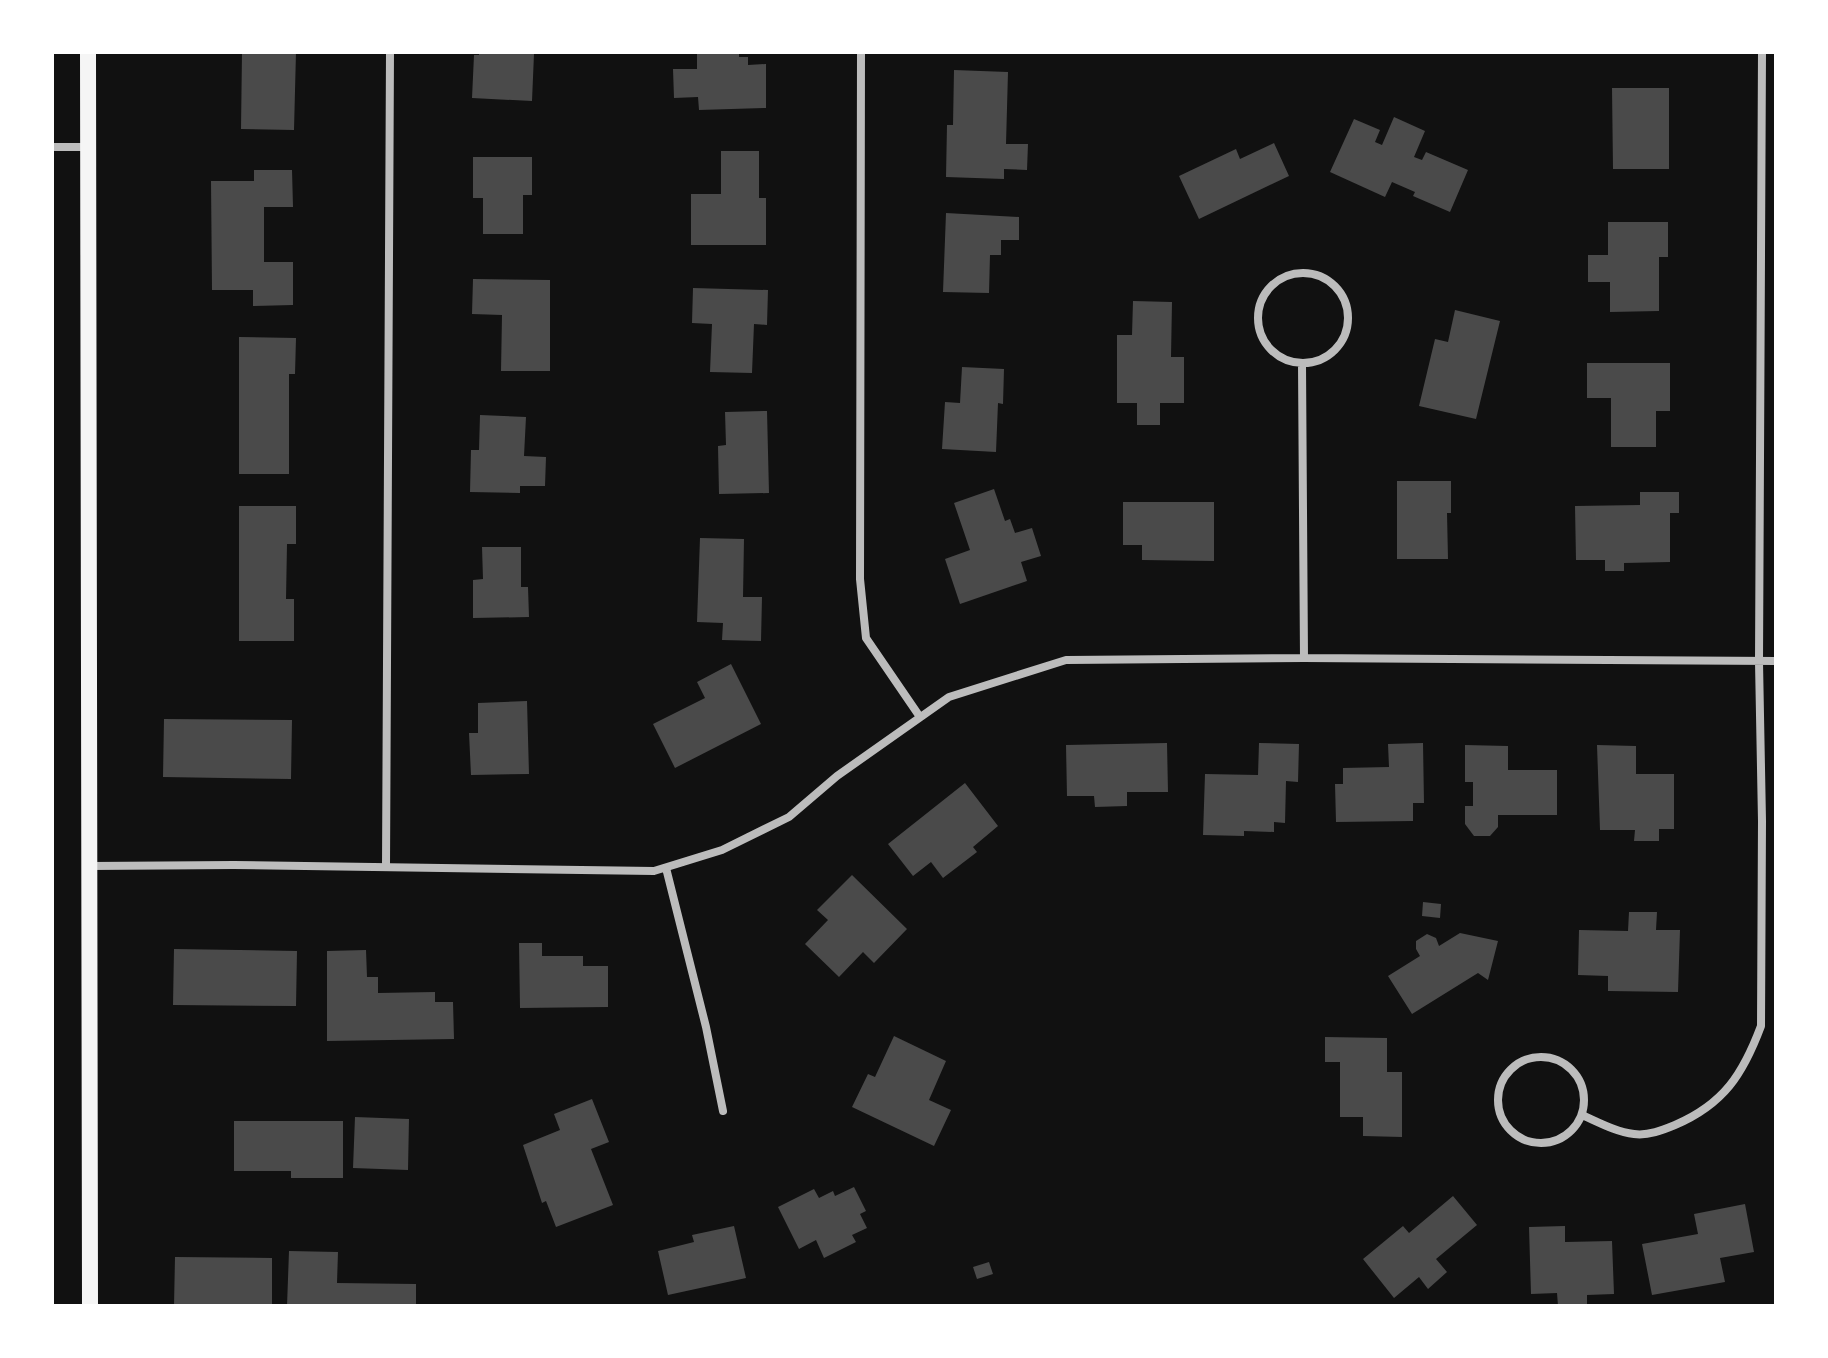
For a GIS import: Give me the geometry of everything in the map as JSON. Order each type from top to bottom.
[{"type":"main road","points":[[88,52],[90,1306]]},
{"type":"street","points":[[386,867],[390,52]]},
{"type":"street","points":[[861,52],[860,579],[866,638],[920,717]]},
{"type":"street","points":[[1582,1115],[1635,1135],[1659,1132],[1701,1114],[1736,1081],[1750,1056],[1761,1026],[1762,52]]},
{"type":"street","points":[[52,147],[88,147]]},
{"type":"street","points":[[1310,273],[1336,287],[1345,300],[1349,315],[1341,344],[1331,355],[1317,362],[1302,364],[1287,361],[1265,343],[1259,329],[1258,315],[1262,300],[1281,279],[1310,273]]},
{"type":"street","points":[[1302,364],[1304,658]]},
{"type":"street","points":[[90,866],[654,871],[722,850],[789,817],[837,776],[949,697],[1066,660],[1776,661]]},
{"type":"street","points":[[666,868],[706,1027],[723,1111]]},
{"type":"street","points":[[1527,1059],[1555,1059],[1567,1065],[1583,1087],[1585,1101],[1582,1115],[1575,1127],[1563,1137],[1550,1142],[1536,1143],[1522,1138],[1510,1129],[1498,1104],[1505,1076],[1527,1059]]},
{"type":"building","points":[[242,52],[296,52],[294,130],[241,129]]},
{"type":"building","points":[[479,52],[534,54],[532,101],[472,98],[474,55],[479,55]]},
{"type":"building","points":[[697,52],[739,52],[739,57],[748,57],[748,65],[766,64],[766,108],[699,110],[698,97],[674,98],[673,69],[697,69]]},
{"type":"building","points":[[954,70],[1008,72],[1006,144],[1028,144],[1027,170],[1004,169],[1004,179],[946,177],[947,125],[953,125]]},
{"type":"building","points":[[1612,88],[1669,88],[1669,169],[1613,169]]},
{"type":"building","points":[[1394,117],[1425,131],[1414,157],[1422,160],[1426,152],[1468,170],[1450,212],[1413,196],[1415,192],[1392,182],[1385,197],[1330,172],[1354,119],[1380,130],[1375,142],[1382,145]]},
{"type":"building","points":[[1274,143],[1289,176],[1199,219],[1179,176],[1236,149],[1240,159]]},
{"type":"building","points":[[721,151],[759,151],[759,198],[766,198],[766,245],[691,245],[691,194],[721,194]]},
{"type":"building","points":[[473,157],[532,157],[532,195],[523,195],[523,234],[483,234],[483,198],[473,198]]},
{"type":"building","points":[[254,170],[292,170],[293,207],[264,207],[264,262],[293,262],[293,305],[253,306],[253,290],[212,290],[211,181],[254,181]]},
{"type":"building","points":[[946,213],[1019,217],[1019,240],[1001,240],[1001,255],[990,255],[989,293],[943,292]]},
{"type":"building","points":[[1608,222],[1668,222],[1668,257],[1659,257],[1659,311],[1610,312],[1610,282],[1588,282],[1588,255],[1608,255]]},
{"type":"building","points":[[473,279],[550,280],[550,371],[501,371],[502,315],[472,314]]},
{"type":"building","points":[[693,288],[768,290],[767,325],[754,324],[752,373],[710,372],[712,324],[692,323]]},
{"type":"building","points":[[1133,301],[1172,302],[1171,357],[1184,357],[1184,403],[1160,403],[1160,425],[1137,425],[1137,403],[1117,403],[1117,335],[1132,335]]},
{"type":"building","points":[[1455,310],[1500,321],[1476,419],[1419,406],[1435,339],[1448,342]]},
{"type":"building","points":[[239,337],[296,338],[295,374],[289,374],[289,474],[239,474]]},
{"type":"building","points":[[1587,363],[1670,363],[1670,411],[1656,411],[1656,447],[1611,447],[1611,398],[1587,398]]},
{"type":"building","points":[[962,367],[1004,369],[1003,404],[998,403],[996,452],[942,449],[945,402],[960,403]]},
{"type":"building","points":[[767,411],[769,493],[719,494],[718,446],[726,445],[725,412]]},
{"type":"building","points":[[480,415],[526,417],[524,456],[546,457],[545,486],[520,486],[520,493],[470,492],[471,450],[479,450]]},
{"type":"building","points":[[1397,481],[1451,481],[1451,513],[1447,513],[1448,559],[1397,559]]},
{"type":"building","points":[[994,489],[1005,521],[1010,519],[1015,533],[1032,528],[1041,556],[1021,562],[1027,581],[960,604],[945,559],[970,550],[954,503]]},
{"type":"building","points":[[1640,492],[1679,492],[1679,513],[1670,513],[1670,562],[1624,563],[1624,571],[1605,571],[1605,560],[1576,560],[1575,506],[1640,505]]},
{"type":"building","points":[[1123,502],[1214,502],[1214,561],[1142,560],[1142,545],[1123,545]]},
{"type":"building","points":[[239,506],[296,506],[296,544],[287,544],[286,599],[294,599],[294,641],[239,641]]},
{"type":"building","points":[[700,538],[744,539],[743,597],[762,597],[761,641],[722,640],[723,623],[697,622]]},
{"type":"building","points":[[482,547],[521,547],[521,587],[528,587],[529,617],[473,618],[473,580],[483,579]]},
{"type":"building","points":[[731,664],[761,724],[675,768],[653,724],[705,698],[697,682]]},
{"type":"building","points":[[527,701],[529,774],[471,775],[469,733],[478,733],[478,703]]},
{"type":"building","points":[[164,719],[292,720],[291,779],[163,777]]},
{"type":"building","points":[[1167,743],[1168,792],[1127,792],[1127,806],[1095,807],[1094,796],[1067,796],[1066,745]]},
{"type":"building","points":[[1259,743],[1299,744],[1298,782],[1286,781],[1285,823],[1274,822],[1274,832],[1244,831],[1244,836],[1203,835],[1205,774],[1258,775]]},
{"type":"building","points":[[1423,743],[1424,803],[1413,803],[1413,821],[1336,822],[1335,784],[1343,784],[1343,768],[1389,767],[1388,744]]},
{"type":"building","points":[[1465,745],[1508,746],[1508,770],[1557,770],[1557,815],[1498,815],[1498,827],[1490,836],[1474,836],[1465,824],[1465,806],[1473,806],[1473,782],[1465,782]]},
{"type":"building","points":[[1597,745],[1636,746],[1636,774],[1674,774],[1674,829],[1659,829],[1659,841],[1634,841],[1635,830],[1600,830]]},
{"type":"building","points":[[965,783],[998,826],[973,847],[977,852],[943,878],[931,862],[913,876],[888,844]]},
{"type":"building","points":[[852,875],[907,929],[874,963],[863,952],[839,977],[805,944],[828,920],[817,910]]},
{"type":"building","points":[[1423,902],[1441,904],[1440,918],[1422,916]]},
{"type":"building","points":[[1629,912],[1657,912],[1656,930],[1680,930],[1678,992],[1608,991],[1608,976],[1578,975],[1579,930],[1628,931]]},
{"type":"building","points":[[1460,933],[1498,941],[1488,980],[1478,973],[1412,1014],[1388,976],[1420,956],[1416,941],[1427,934],[1436,938],[1439,946]]},
{"type":"building","points":[[519,943],[542,943],[542,956],[583,956],[583,966],[608,966],[608,1007],[520,1008]]},
{"type":"building","points":[[174,949],[297,951],[296,1006],[173,1005]]},
{"type":"building","points":[[366,950],[367,977],[378,977],[378,993],[435,992],[435,1002],[453,1002],[454,1039],[327,1041],[327,951]]},
{"type":"building","points":[[894,1036],[946,1061],[929,1100],[951,1110],[934,1146],[852,1107],[868,1074],[875,1077]]},
{"type":"building","points":[[1325,1037],[1387,1038],[1387,1072],[1402,1072],[1402,1137],[1363,1136],[1363,1117],[1340,1117],[1340,1062],[1325,1062]]},
{"type":"building","points":[[592,1099],[609,1142],[591,1149],[613,1205],[556,1227],[546,1201],[542,1203],[523,1145],[560,1130],[554,1114]]},
{"type":"building","points":[[355,1117],[409,1119],[408,1170],[353,1168]]},
{"type":"building","points":[[234,1121],[343,1121],[343,1178],[291,1178],[291,1171],[234,1171]]},
{"type":"building","points":[[854,1187],[866,1211],[860,1214],[867,1228],[852,1235],[856,1242],[824,1258],[816,1240],[799,1249],[778,1207],[814,1189],[819,1198],[833,1191],[835,1196]]},
{"type":"building","points":[[1453,1196],[1477,1225],[1436,1259],[1447,1272],[1428,1289],[1419,1277],[1394,1298],[1363,1259],[1403,1226],[1409,1233]]},
{"type":"building","points":[[1745,1204],[1754,1252],[1720,1258],[1725,1282],[1652,1295],[1642,1244],[1698,1234],[1694,1214]]},
{"type":"building","points":[[734,1226],[746,1278],[668,1295],[658,1251],[694,1242],[692,1235]]},
{"type":"building","points":[[1565,1226],[1565,1242],[1612,1241],[1614,1294],[1587,1295],[1587,1306],[1558,1306],[1557,1293],[1531,1294],[1529,1227]]},
{"type":"building","points":[[289,1251],[338,1252],[337,1283],[416,1284],[416,1306],[287,1306]]},
{"type":"building","points":[[175,1257],[272,1258],[272,1306],[174,1306]]},
{"type":"building","points":[[989,1262],[993,1274],[977,1279],[973,1267]]}]
